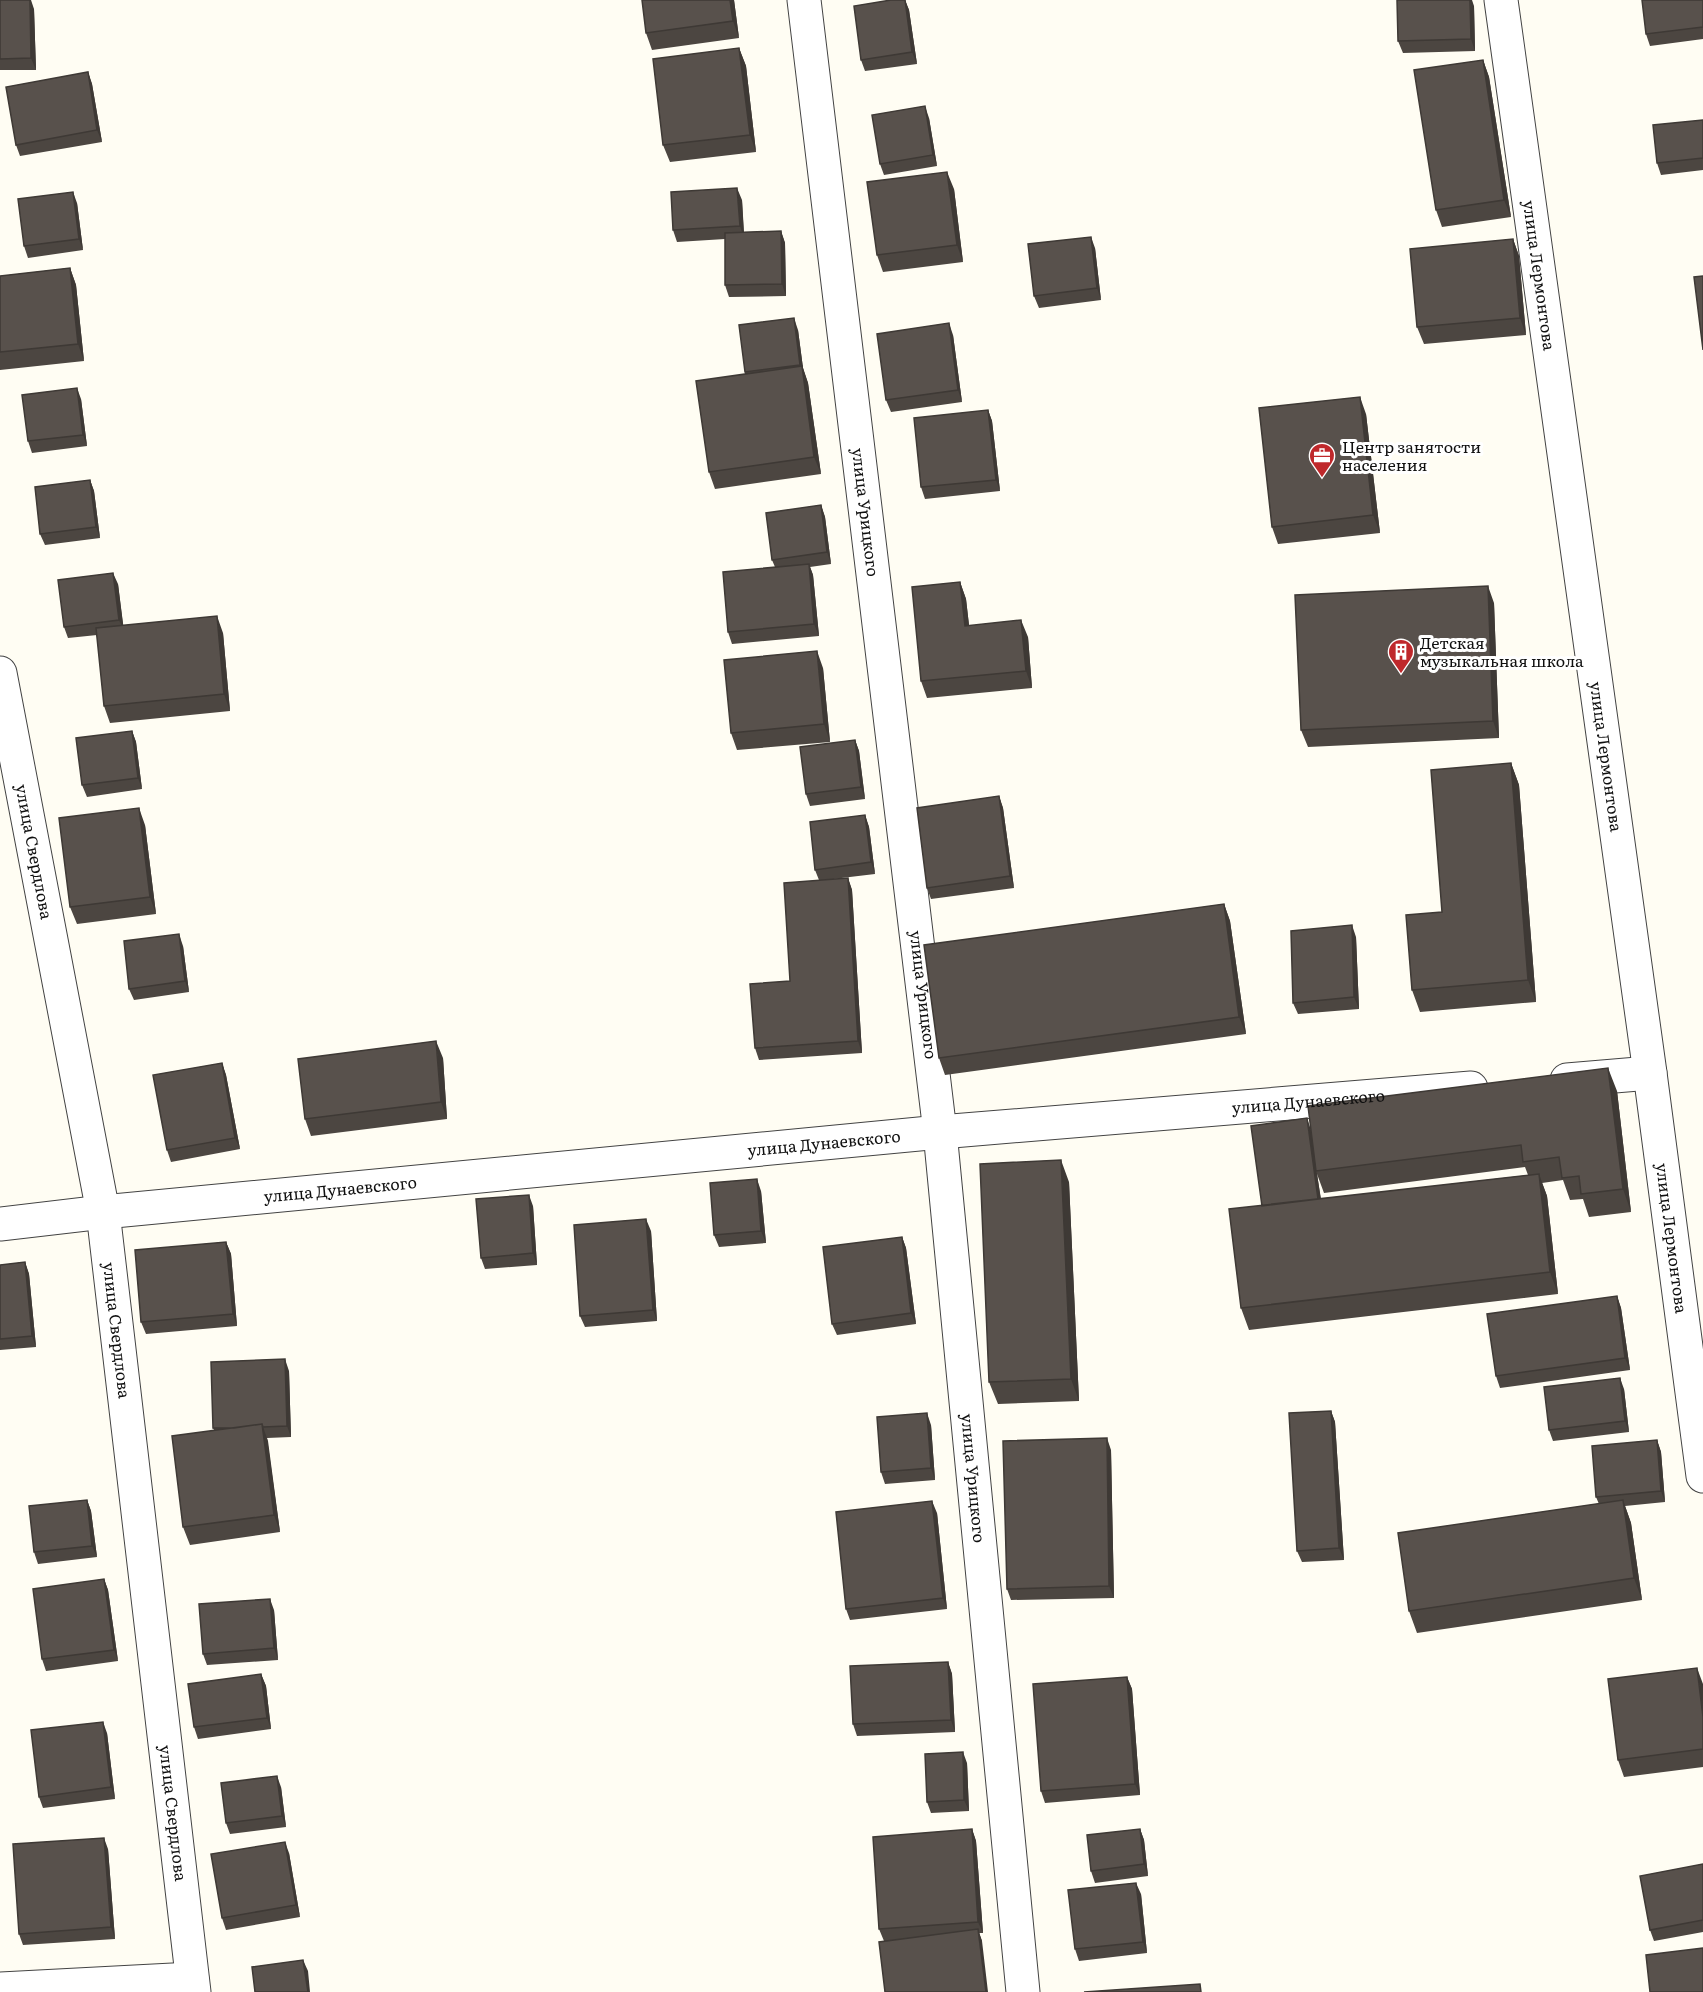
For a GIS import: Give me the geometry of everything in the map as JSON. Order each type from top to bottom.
[{"type":"street","name":"улица Урицкого","points":[[804,0],[940,1132],[1023,1992]]},
{"type":"street","name":"улица Лермонтова","points":[[1501,0],[1650,1073],[1703,1476]]},
{"type":"street","name":"улица Свердлова","points":[[0,673],[103,1212],[193,1985]]},
{"type":"street","points":[[1543,1082],[1650,1073]]},
{"type":"street","name":"улица Дунаевского","points":[[0,1224],[103,1212],[940,1132],[1496,1086]]},
{"type":"street","points":[[0,1989],[193,1985]]},
{"type":"building","points":[[0,0],[30,0],[31,58],[0,59]]},
{"type":"building","points":[[642,0],[730,0],[733,21],[646,33]]},
{"type":"building","points":[[905,0],[912,52],[861,60],[854,6]]},
{"type":"building","points":[[1397,0],[1470,0],[1471,39],[1398,41]]},
{"type":"building","points":[[1642,0],[1703,0],[1703,27],[1646,34]]},
{"type":"building","points":[[739,48],[750,135],[663,145],[653,59]]},
{"type":"building","points":[[1483,60],[1504,200],[1436,210],[1414,70]]},
{"type":"building","points":[[88,72],[97,130],[16,145],[6,87]]},
{"type":"building","points":[[925,106],[933,155],[880,164],[872,115]]},
{"type":"building","points":[[1703,120],[1703,158],[1657,163],[1653,125]]},
{"type":"building","points":[[947,172],[957,245],[877,255],[867,182]]},
{"type":"building","points":[[737,188],[740,226],[673,230],[671,192]]},
{"type":"building","points":[[73,192],[79,239],[24,246],[18,199]]},
{"type":"building","points":[[781,231],[782,284],[725,285],[725,233]]},
{"type":"building","points":[[1091,237],[1097,288],[1034,296],[1028,244]]},
{"type":"building","points":[[1513,239],[1520,318],[1417,327],[1410,249]]},
{"type":"building","points":[[70,268],[78,344],[0,352],[0,276]]},
{"type":"building","points":[[1703,276],[1703,350],[1694,277]]},
{"type":"building","points":[[794,318],[800,365],[745,372],[739,325]]},
{"type":"building","points":[[949,323],[958,390],[886,400],[877,334]]},
{"type":"building","points":[[802,366],[814,457],[709,472],[696,381]]},
{"type":"building","points":[[77,388],[83,435],[28,441],[22,395]]},
{"type":"building","name":"Центр занятости населения","points":[[1360,397],[1373,515],[1272,527],[1259,408]]},
{"type":"building","points":[[988,410],[996,480],[921,487],[914,418]]},
{"type":"building","points":[[90,480],[96,527],[40,534],[35,487]]},
{"type":"building","points":[[821,505],[827,552],[772,560],[766,513]]},
{"type":"building","points":[[809,564],[814,624],[728,632],[723,572]]},
{"type":"building","points":[[113,573],[119,620],[64,627],[58,580]]},
{"type":"building","points":[[960,582],[965,626],[1021,620],[1026,671],[921,681],[912,587]]},
{"type":"building","name":"Детская музыкальная школа","points":[[1488,586],[1493,721],[1301,730],[1295,595]]},
{"type":"building","points":[[217,616],[224,694],[104,706],[96,628]]},
{"type":"building","points":[[817,651],[824,724],[731,733],[724,660]]},
{"type":"building","points":[[132,731],[138,778],[82,785],[76,738]]},
{"type":"building","points":[[855,740],[861,787],[806,794],[800,747]]},
{"type":"building","points":[[1511,763],[1528,980],[1412,990],[1406,915],[1442,912],[1431,770]]},
{"type":"building","points":[[999,796],[1010,876],[927,888],[917,808]]},
{"type":"building","points":[[139,808],[150,897],[70,907],[59,818]]},
{"type":"building","points":[[865,815],[871,862],[815,870],[810,822]]},
{"type":"building","points":[[848,878],[858,1041],[755,1048],[750,984],[790,981],[784,883]]},
{"type":"building","points":[[1224,904],[1239,1017],[939,1058],[924,945]]},
{"type":"building","points":[[1352,925],[1354,997],[1293,1003],[1291,931]]},
{"type":"building","points":[[179,934],[185,981],[129,989],[124,941]]},
{"type":"building","points":[[436,1041],[441,1102],[305,1119],[298,1059]]},
{"type":"building","points":[[222,1063],[235,1138],[167,1150],[153,1075]]},
{"type":"building","points":[[1608,1068],[1623,1189],[1581,1194],[1579,1176],[1562,1178],[1559,1157],[1523,1162],[1521,1145],[1316,1171],[1308,1106]]},
{"type":"building","points":[[1307,1118],[1318,1199],[1262,1206],[1251,1126]]},
{"type":"building","points":[[1061,1160],[1071,1379],[989,1382],[980,1164]]},
{"type":"building","points":[[1539,1174],[1550,1272],[1241,1308],[1229,1209]]},
{"type":"building","points":[[757,1179],[761,1231],[714,1235],[710,1183]]},
{"type":"building","points":[[529,1195],[533,1253],[481,1258],[476,1199]]},
{"type":"building","points":[[646,1219],[653,1310],[580,1316],[574,1225]]},
{"type":"building","points":[[902,1237],[911,1313],[832,1324],[823,1247]]},
{"type":"building","points":[[226,1242],[233,1314],[141,1322],[135,1250]]},
{"type":"building","points":[[25,1262],[32,1336],[0,1339],[0,1265]]},
{"type":"building","points":[[1617,1296],[1625,1358],[1496,1376],[1487,1314]]},
{"type":"building","points":[[285,1359],[287,1426],[263,1427],[262,1424],[213,1428],[211,1362]]},
{"type":"building","points":[[1620,1378],[1625,1421],[1549,1430],[1544,1387]]},
{"type":"building","points":[[1331,1411],[1339,1548],[1297,1551],[1289,1413]]},
{"type":"building","points":[[927,1413],[931,1468],[881,1472],[877,1417]]},
{"type":"building","points":[[262,1424],[274,1515],[183,1527],[172,1436]]},
{"type":"building","points":[[1107,1438],[1109,1586],[1007,1589],[1003,1441]]},
{"type":"building","points":[[1657,1440],[1661,1491],[1596,1497],[1592,1446]]},
{"type":"building","points":[[87,1500],[92,1546],[34,1552],[29,1506]]},
{"type":"building","points":[[1623,1500],[1634,1578],[1409,1611],[1398,1533]]},
{"type":"building","points":[[932,1501],[943,1598],[846,1609],[836,1512]]},
{"type":"building","points":[[104,1579],[114,1650],[42,1659],[33,1589]]},
{"type":"building","points":[[270,1599],[274,1648],[203,1654],[199,1604]]},
{"type":"building","points":[[948,1662],[951,1720],[853,1724],[850,1666]]},
{"type":"building","points":[[1697,1668],[1703,1717],[1703,1749],[1618,1760],[1608,1679]]},
{"type":"building","points":[[261,1674],[267,1718],[194,1727],[188,1684]]},
{"type":"building","points":[[1127,1677],[1135,1784],[1041,1791],[1033,1684]]},
{"type":"building","points":[[103,1722],[111,1787],[39,1797],[31,1730]]},
{"type":"building","points":[[963,1752],[964,1800],[927,1802],[925,1754]]},
{"type":"building","points":[[277,1776],[282,1816],[226,1823],[221,1783]]},
{"type":"building","points":[[972,1829],[978,1922],[879,1929],[873,1837]]},
{"type":"building","points":[[1140,1829],[1144,1864],[1091,1871],[1087,1835]]},
{"type":"building","points":[[104,1838],[111,1927],[19,1934],[13,1844]]},
{"type":"building","points":[[285,1842],[296,1905],[222,1918],[211,1854]]},
{"type":"building","points":[[1703,1864],[1703,1920],[1650,1930],[1640,1876]]},
{"type":"building","points":[[1136,1883],[1143,1942],[1075,1949],[1068,1890]]},
{"type":"building","points":[[978,1929],[986,1992],[885,1992],[879,1942]]},
{"type":"building","points":[[1703,1948],[1703,1992],[1650,1992],[1646,1955]]},
{"type":"building","points":[[303,1960],[308,1992],[255,1992],[252,1967]]},
{"type":"building","points":[[1200,1984],[1201,1992],[1084,1992]]},
{"type":"place","name":"Центр занятости населения","points":[[1322,479]]},
{"type":"place","name":"Детская музыкальная школа","points":[[1401,675]]}]
